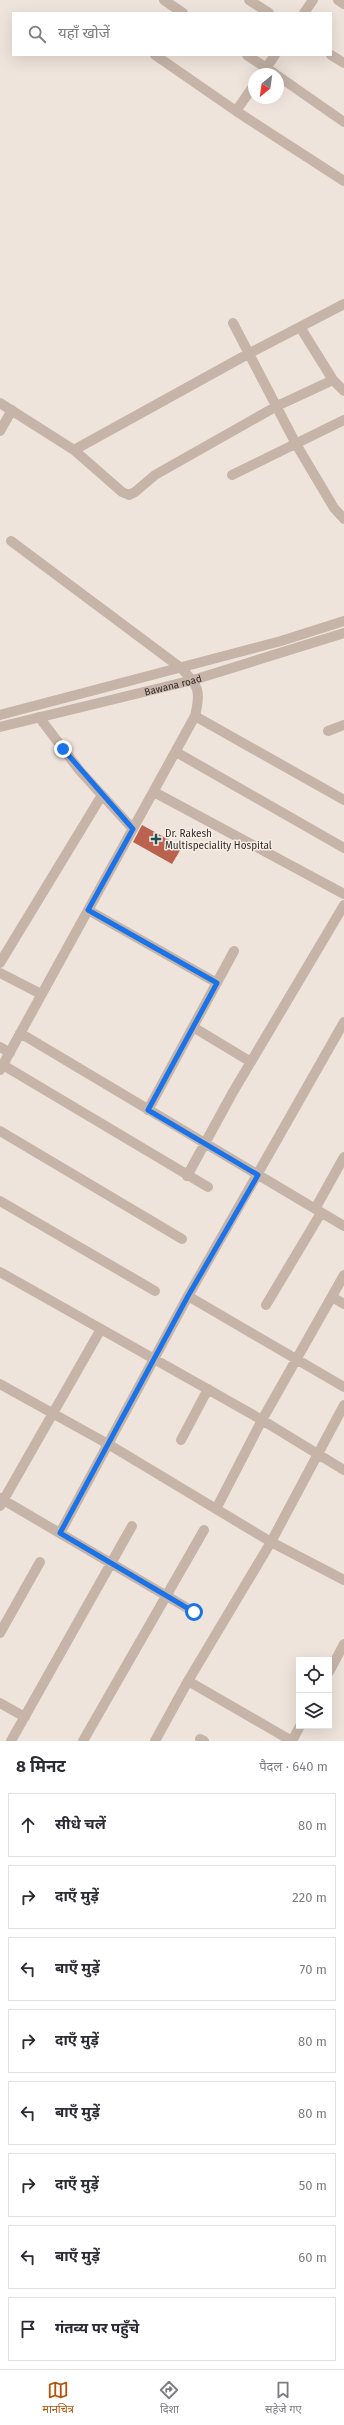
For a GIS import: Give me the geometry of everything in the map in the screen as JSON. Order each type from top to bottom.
[{"type":"street","points":[[164,0],[182,12]]},
{"type":"street","points":[[249,0],[267,12]]},
{"type":"street","points":[[305,12],[313,0]]},
{"type":"street","points":[[338,0],[344,4]]},
{"type":"street","points":[[156,56],[236,111],[344,181]]},
{"type":"street","points":[[248,56],[261,68]]},
{"type":"street","points":[[266,68],[274,56]]},
{"type":"street","points":[[332,56],[344,64]]},
{"type":"street","points":[[284,80],[344,122]]},
{"type":"street","points":[[236,111],[248,94]]},
{"type":"street","points":[[74,450],[248,354],[344,304]]},
{"type":"street","points":[[233,323],[296,444],[334,508],[344,519]]},
{"type":"street","points":[[300,327],[333,380],[344,391]]},
{"type":"street","points":[[0,403],[74,450],[122,492],[129,495],[135,492],[155,475],[277,406],[333,380]]},
{"type":"street","points":[[0,431],[12,410]]},
{"type":"street","points":[[232,475],[344,420]]},
{"type":"street","points":[[11,541],[181,668],[193,680],[199,690],[195,716],[2,1067],[208,1187]]},
{"type":"street","name":"Bawana road","points":[[0,715],[181,668],[344,621]]},
{"type":"street","name":"Bawana road","points":[[0,727],[193,680],[344,632]]},
{"type":"street","points":[[227,655],[232,668]]},
{"type":"street","points":[[195,716],[344,800]]},
{"type":"street","points":[[39,717],[80,771],[133,829]]},
{"type":"street","points":[[328,731],[344,725]]},
{"type":"street","points":[[176,752],[344,848]]},
{"type":"street","points":[[154,792],[344,894]]},
{"type":"street","points":[[0,963],[102,795]]},
{"type":"street","points":[[187,1176],[251,1062],[344,905]]},
{"type":"street","points":[[88,910],[217,983]]},
{"type":"street","points":[[148,1110],[234,951]]},
{"type":"street","points":[[0,973],[41,994]]},
{"type":"street","points":[[60,1533],[188,1296],[344,1022]]},
{"type":"street","points":[[193,1027],[251,1062]]},
{"type":"street","points":[[20,1033],[344,1226]]},
{"type":"street","points":[[0,1047],[10,1053]]},
{"type":"street","points":[[0,1131],[182,1239]]},
{"type":"street","points":[[266,1305],[318,1211],[344,1157]]},
{"type":"street","points":[[0,1201],[155,1291]]},
{"type":"street","points":[[0,1272],[262,1420],[344,1470]]},
{"type":"street","points":[[216,1509],[262,1420],[344,1275]]},
{"type":"street","points":[[188,1296],[344,1387]]},
{"type":"street","points":[[332,1297],[344,1304]]},
{"type":"street","points":[[102,1329],[1,1501],[60,1533],[194,1612]]},
{"type":"street","points":[[0,1384],[108,1444],[271,1542],[344,1580]]},
{"type":"street","points":[[181,1440],[208,1389]]},
{"type":"street","points":[[155,1741],[188,1681],[271,1542],[344,1405]]},
{"type":"street","points":[[12,1741],[132,1526]]},
{"type":"street","points":[[83,1741],[204,1530]]},
{"type":"street","points":[[0,1633],[40,1562]]},
{"type":"street","points":[[332,1666],[344,1644]]},
{"type":"street","points":[[188,1681],[292,1741],[298,1729]]},
{"type":"street","points":[[0,1703],[25,1717]]},
{"type":"building","points":[[142,825],[182,847],[172,864],[133,842]]},
{"type":"place","name":"Dr. Rakesh Multispeciality Hospital","points":[[156,839]]},
{"type":"route","points":[[63,749],[80,771],[133,829],[88,910],[217,983],[148,1110],[258,1175],[188,1296],[60,1533],[194,1612]]}]
